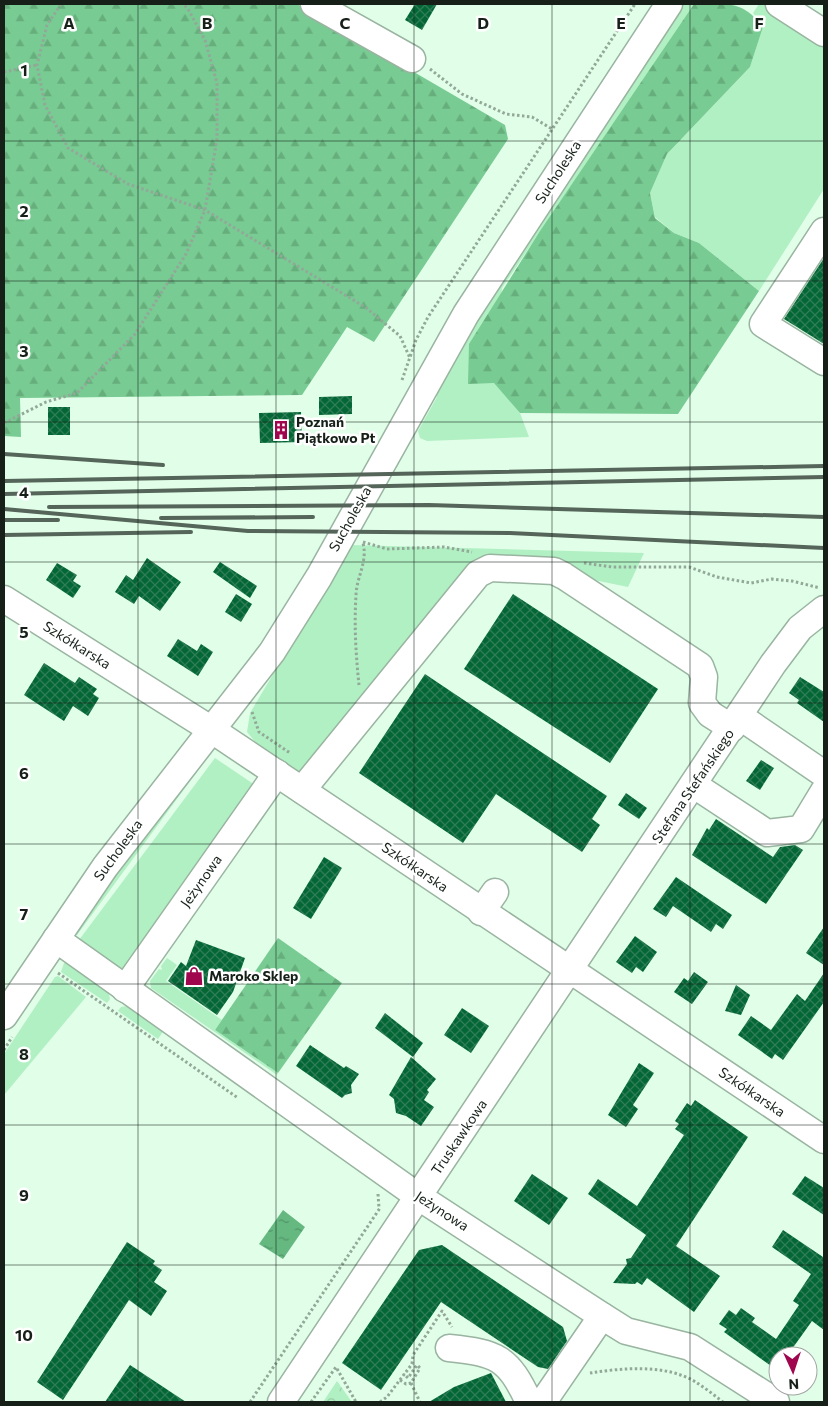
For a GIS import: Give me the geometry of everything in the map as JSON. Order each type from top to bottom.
[{"type":"street","points":[[314,4],[412,59]]},
{"type":"street","name":"Sucholeska","points":[[4,1016],[142,818],[272,652],[351,541],[466,314],[669,4]]},
{"type":"street","points":[[779,4],[824,33]]},
{"type":"street","points":[[824,231],[764,324],[824,362]]},
{"type":"street","points":[[302,790],[478,574],[490,568],[554,571],[700,666],[704,677],[702,703],[710,714],[736,722],[824,774]]},
{"type":"street","name":"Szkółkarska","points":[[4,599],[212,730],[302,790],[488,902],[570,970],[824,1140]]},
{"type":"street","name":"Stefana Stefańskiego","points":[[570,970],[800,628],[824,599]]},
{"type":"street","name":"Jeżynowa","points":[[125,989],[277,773]]},
{"type":"street","points":[[694,785],[767,833],[800,829],[824,791]]},
{"type":"street","name":"Jeżynowa","points":[[56,939],[419,1197],[602,1316],[626,1331],[690,1347],[776,1402]]},
{"type":"street","name":"Truskawkowa","points":[[281,1402],[570,970]]},
{"type":"street","points":[[543,1402],[602,1316]]},
{"type":"street","points":[[449,1336],[506,1363],[517,1378],[529,1402]]},
{"type":"path","points":[[61,4],[47,25],[38,65],[44,105],[68,148],[128,184],[205,210],[365,307],[400,336],[410,358]]},
{"type":"path","points":[[4,423],[46,402],[78,393],[135,334],[186,254],[205,210],[217,140],[217,83],[205,40],[188,9],[183,4]]},
{"type":"path","points":[[402,382],[410,358],[428,318],[635,4]]},
{"type":"path","points":[[412,59],[437,73],[462,94],[506,114],[532,117],[552,129]]},
{"type":"path","points":[[4,72],[38,65]]},
{"type":"path","points":[[351,541],[387,549],[444,547],[476,552]]},
{"type":"path","points":[[351,541],[365,559],[356,595],[356,657],[361,701],[365,713]]},
{"type":"path","points":[[577,561],[612,566],[689,567],[717,577],[751,583],[772,579],[792,581],[824,599]]},
{"type":"path","points":[[380,1402],[412,1364],[414,1355],[442,1311],[449,1336]]},
{"type":"path","points":[[404,1374],[408,1378],[417,1365],[420,1368],[412,1383]]},
{"type":"path","points":[[312,1402],[336,1367],[356,1402]]},
{"type":"path","points":[[582,1377],[588,1373],[611,1370],[648,1369],[679,1375],[694,1381],[723,1402]]},
{"type":"path","points":[[400,1380],[406,1384],[412,1383]]},
{"type":"path","points":[[412,1383],[420,1402]]},
{"type":"green space","points":[[4,4],[297,4],[505,125],[508,139],[374,342],[347,327],[302,395],[20,398],[21,437],[4,436]]},
{"type":"green space","points":[[681,4],[694,4],[502,288],[494,382],[520,413],[529,437],[427,441],[420,438],[418,431],[437,397],[431,393],[467,330]]},
{"type":"green space","points":[[694,4],[733,5],[748,12],[763,27],[750,67],[667,154],[650,193],[655,218],[674,233],[699,243],[759,291],[678,414],[520,413],[494,383],[468,384],[469,344],[540,231]]},
{"type":"green space","points":[[759,4],[764,4],[824,42],[824,189],[759,291],[699,243],[674,233],[655,217],[650,193],[667,154],[750,67],[763,27],[753,13]]},
{"type":"green space","points":[[350,545],[644,553],[628,587],[482,557],[307,777],[257,744],[247,732],[250,713]]},
{"type":"green space","points":[[215,758],[255,785],[126,969],[117,971],[79,940]]},
{"type":"green space","points":[[192,771],[196,773],[77,935],[76,929]]},
{"type":"green space","points":[[278,938],[342,983],[278,1073],[215,1030]]},
{"type":"green space","points":[[167,958],[177,965],[166,981],[222,1020],[215,1030],[278,1073],[277,1075],[151,988],[150,981],[159,969],[162,970],[161,966]]},
{"type":"green space","points":[[64,963],[70,963],[107,987],[110,999],[107,1003],[61,972]]},
{"type":"green space","points":[[58,976],[86,997],[4,1095],[4,1054],[55,977]]},
{"type":"green space","points":[[133,1005],[164,1030],[158,1039],[118,1011],[121,1007]]},
{"type":"green space","points":[[337,1381],[352,1402],[323,1402]]},
{"type":"water","points":[[283,1210],[305,1227],[283,1259],[259,1244]]},
{"type":"building","points":[[415,4],[437,4],[422,30],[405,20]]},
{"type":"building","points":[[824,258],[824,344],[784,319]]},
{"type":"building","points":[[352,396],[352,414],[319,415],[319,397]]},
{"type":"building","points":[[48,407],[70,407],[70,435],[48,435]]},
{"type":"building","name":"Poznań Piątkowo Pt","points":[[301,412],[302,442],[260,443],[259,413]]},
{"type":"building","points":[[147,558],[181,582],[160,611],[139,596],[134,604],[115,592],[126,575],[133,580]]},
{"type":"building","points":[[220,562],[257,586],[250,598],[213,572]]},
{"type":"building","points":[[57,563],[77,575],[73,581],[81,586],[73,598],[46,580]]},
{"type":"building","points":[[236,594],[252,604],[241,622],[225,612]]},
{"type":"building","points":[[513,594],[658,689],[610,763],[464,669]]},
{"type":"building","points":[[178,639],[197,651],[201,644],[213,652],[198,676],[167,656]]},
{"type":"building","points":[[44,663],[75,683],[79,677],[97,689],[93,694],[99,698],[88,716],[73,706],[64,721],[24,695]]},
{"type":"building","points":[[425,674],[607,796],[592,819],[600,825],[582,852],[496,794],[463,843],[359,773]]},
{"type":"building","points":[[800,677],[824,692],[824,722],[797,703],[799,700],[789,693]]},
{"type":"building","points":[[761,760],[774,768],[760,790],[746,781]]},
{"type":"building","points":[[626,793],[647,808],[639,819],[618,805]]},
{"type":"building","points":[[716,819],[773,857],[780,847],[795,845],[803,850],[766,904],[692,855],[707,828],[709,830]]},
{"type":"building","points":[[324,857],[342,868],[311,919],[293,908]]},
{"type":"building","points":[[676,877],[732,915],[723,929],[716,924],[711,932],[673,906],[666,917],[653,909]]},
{"type":"building","points":[[824,927],[824,965],[806,953]]},
{"type":"building","points":[[635,936],[657,952],[643,972],[636,967],[632,973],[616,962]]},
{"type":"building","name":"Maroko Sklep","points":[[196,940],[245,958],[233,992],[217,1015],[168,981],[181,962],[186,966]]},
{"type":"building","points":[[694,972],[708,982],[692,1004],[674,992],[684,978],[688,981]]},
{"type":"building","points":[[824,973],[824,1002],[783,1060],[775,1054],[772,1059],[738,1035],[751,1016],[771,1030],[797,994],[805,1001]]},
{"type":"building","points":[[736,985],[750,995],[741,1015],[725,1011]]},
{"type":"building","points":[[462,1008],[489,1026],[471,1053],[444,1035]]},
{"type":"building","points":[[385,1013],[423,1043],[413,1057],[375,1028]]},
{"type":"building","points":[[310,1045],[344,1068],[346,1066],[359,1074],[351,1085],[352,1093],[342,1098],[296,1066]]},
{"type":"building","points":[[411,1057],[436,1079],[427,1090],[429,1092],[424,1100],[434,1107],[421,1126],[406,1116],[396,1113],[394,1099],[389,1095]]},
{"type":"building","points":[[639,1063],[654,1073],[633,1105],[638,1109],[626,1127],[608,1115]]},
{"type":"building","points":[[695,1100],[748,1137],[676,1246],[720,1276],[694,1312],[647,1278],[642,1285],[637,1282],[635,1284],[613,1283],[627,1264],[626,1259],[631,1258],[646,1235],[588,1194],[598,1179],[637,1206],[684,1135],[675,1129],[679,1124],[675,1121],[687,1103],[691,1106]]},
{"type":"building","points":[[532,1174],[568,1198],[549,1225],[514,1201]]},
{"type":"building","points":[[805,1176],[824,1188],[824,1215],[792,1194]]},
{"type":"building","points":[[783,1230],[823,1257],[824,1254],[824,1330],[812,1321],[794,1346],[768,1346],[768,1364],[724,1332],[727,1329],[719,1324],[729,1310],[736,1315],[741,1308],[755,1318],[752,1322],[776,1339],[799,1305],[793,1301],[811,1274],[772,1247]]},
{"type":"building","points":[[127,1242],[155,1261],[153,1264],[162,1270],[154,1282],[167,1291],[151,1316],[129,1300],[63,1400],[37,1382]]},
{"type":"building","points":[[442,1245],[563,1327],[567,1341],[548,1369],[538,1367],[441,1302],[381,1390],[342,1363],[419,1250]]},
{"type":"building","points":[[130,1365],[186,1402],[105,1402]]},
{"type":"building","points":[[491,1373],[506,1402],[429,1402],[454,1387]]},
{"type":"railway","points":[[4,454],[163,465]]},
{"type":"railway","points":[[4,481],[824,466]]},
{"type":"railway","points":[[4,494],[824,477]]},
{"type":"railway","points":[[49,507],[429,505],[824,517]]},
{"type":"railway","points":[[4,509],[248,531],[510,533],[824,548]]},
{"type":"railway","points":[[161,518],[313,517]]},
{"type":"railway","points":[[4,520],[58,520]]},
{"type":"railway","points":[[4,535],[191,532]]},
{"type":"place","name":"Poznań Piątkowo Pt","points":[[281,430]]},
{"type":"place","name":"Maroko Sklep","points":[[194,976]]}]
